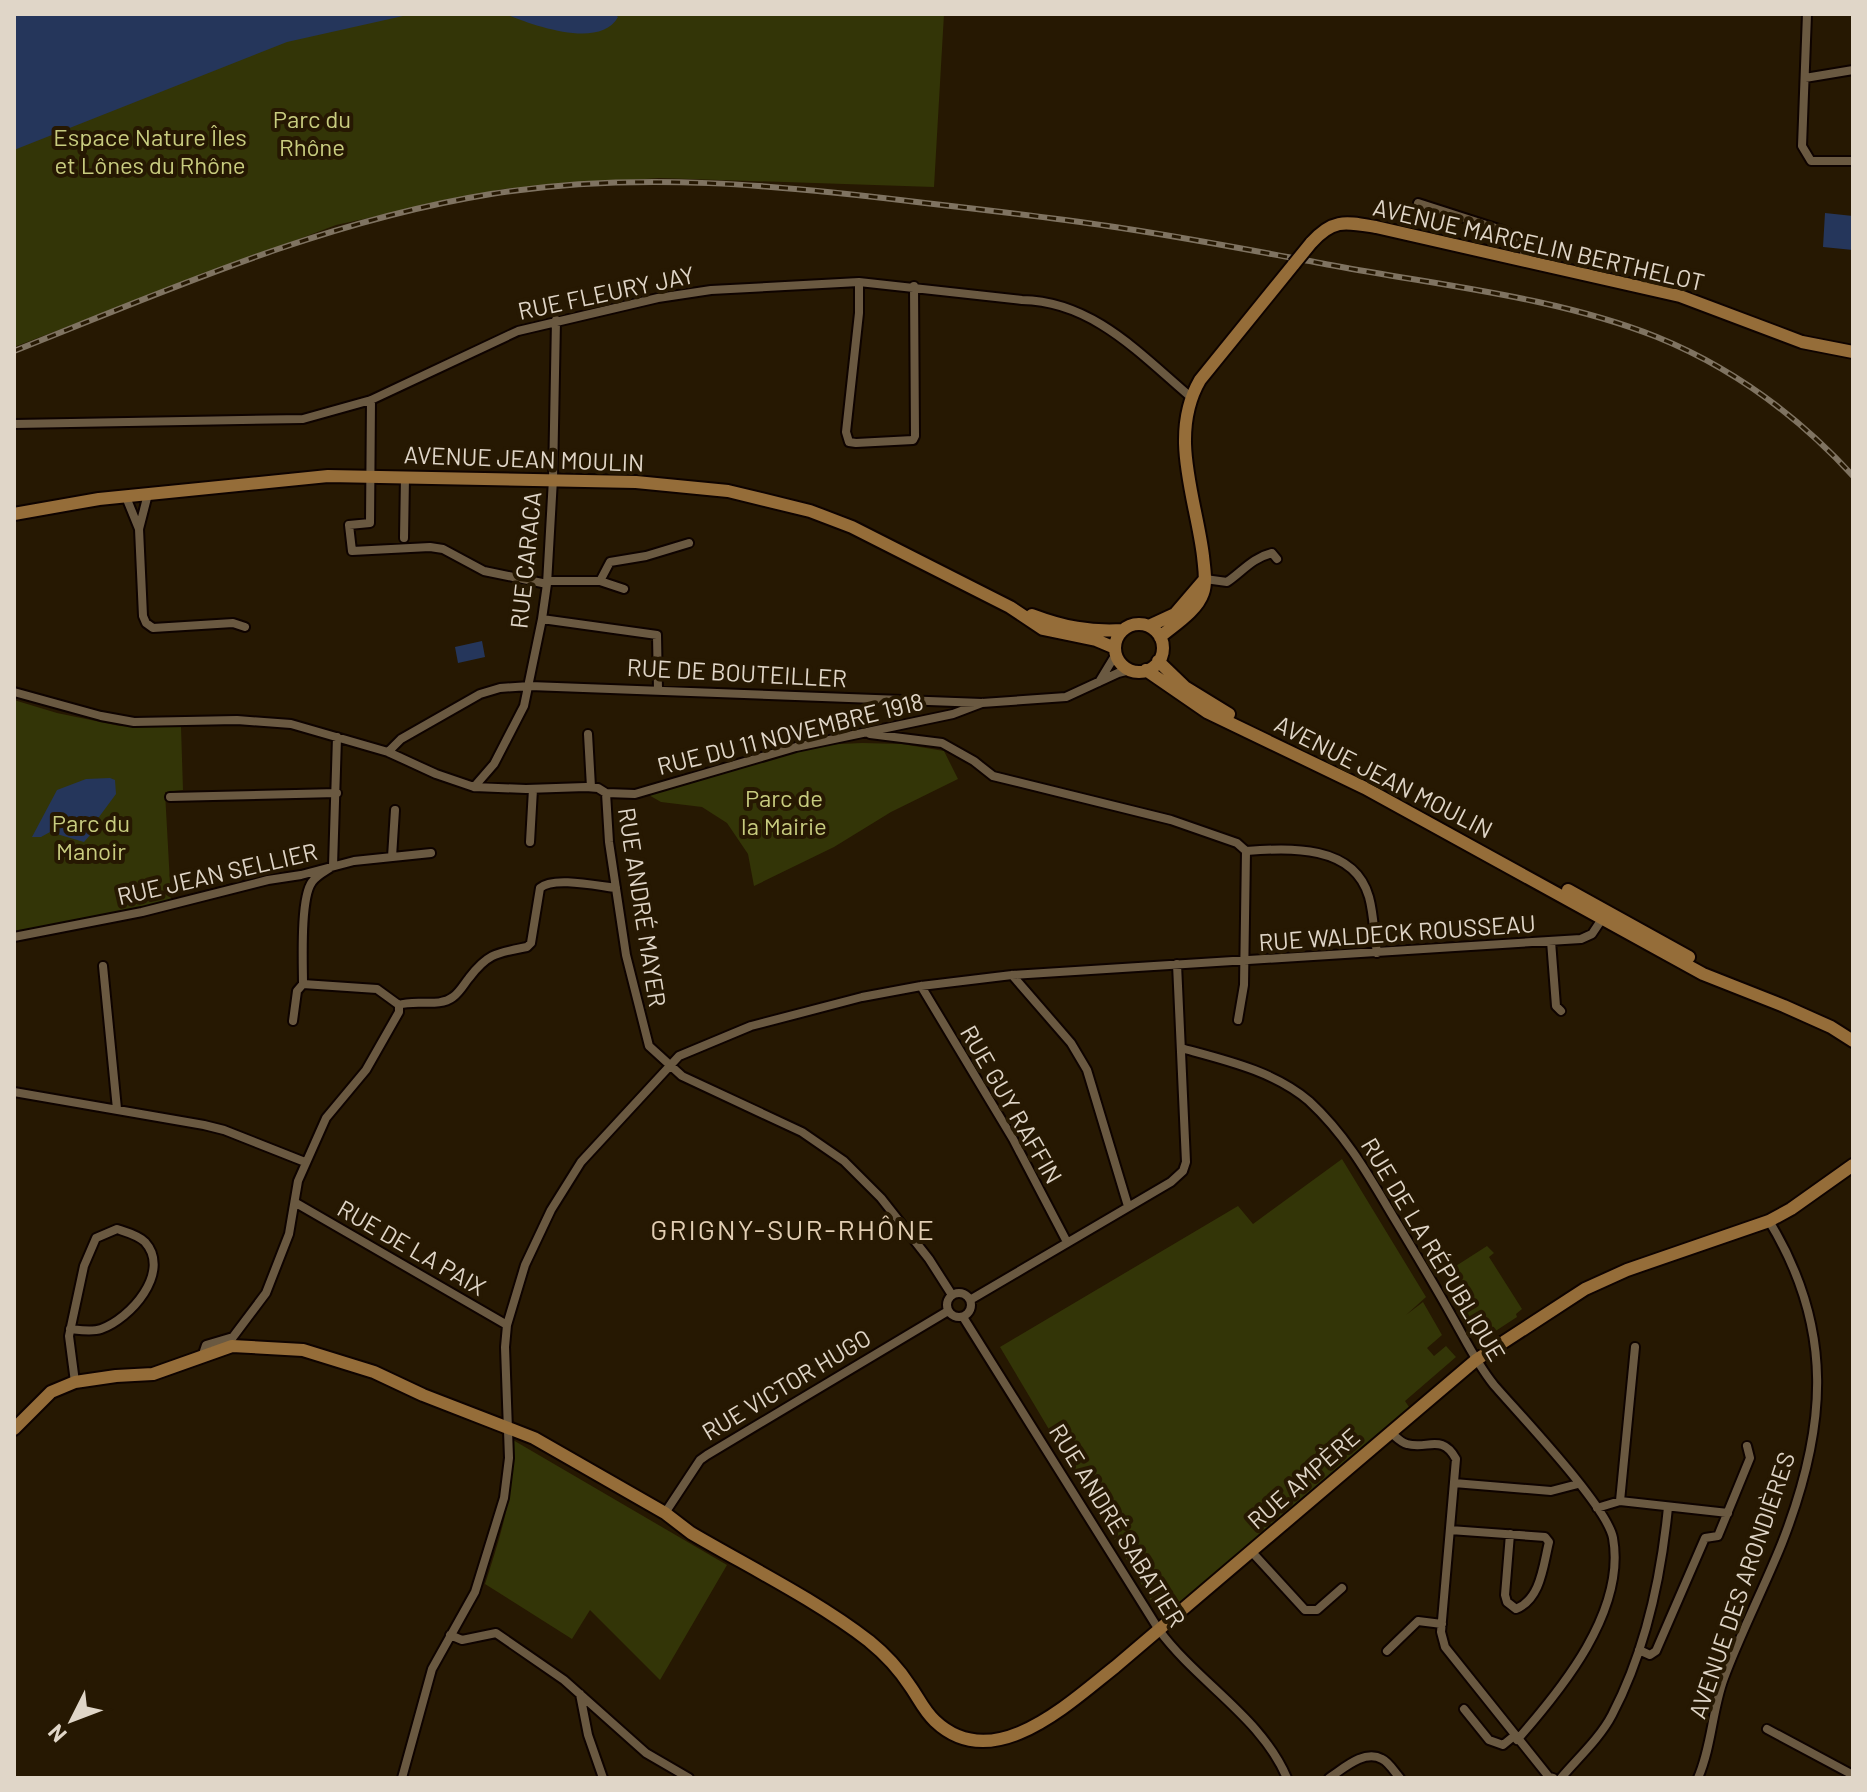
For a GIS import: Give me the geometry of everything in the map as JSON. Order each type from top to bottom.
[{"type":"street","points":[[1807,14],[1802,146],[1811,161],[1853,161]]},
{"type":"street","points":[[1805,78],[1853,70]]},
{"type":"street","points":[[1418,203],[1505,231],[1522,245],[1527,262]]},
{"type":"street","name":"AVENUE MARCELIN BERTHELOT","points":[[1192,398],[1206,373],[1311,243],[1326,229],[1346,222],[1680,296],[1802,342],[1853,352]]},
{"type":"street","points":[[859,282],[859,313],[846,432],[849,442],[856,443],[913,440],[915,436],[914,286]]},
{"type":"street","name":"RUE FLEURY JAY","points":[[14,424],[303,419],[371,400],[518,331],[556,320],[711,290],[859,282],[1045,300],[1074,310],[1096,320],[1130,343],[1192,398]]},
{"type":"street","name":"RUE CARACA","points":[[474,787],[494,764],[530,686],[542,619],[548,582],[553,479],[556,320]]},
{"type":"street","points":[[1160,637],[1193,608],[1204,591],[1205,579],[1185,448],[1192,398]]},
{"type":"street","points":[[371,400],[370,523],[349,525],[352,551],[430,547],[443,549],[484,571],[548,582],[600,581],[606,586],[624,589]]},
{"type":"street","name":"AVENUE JEAN MOULIN","points":[[14,514],[148,494],[328,476],[636,482],[728,491],[810,511],[894,546],[1010,607],[1043,629],[1096,640],[1115,651]]},
{"type":"street","points":[[404,538],[405,477]]},
{"type":"street","points":[[148,494],[139,529],[143,616],[146,623],[153,628],[233,623],[245,627]]},
{"type":"street","points":[[126,497],[139,529]]},
{"type":"street","points":[[600,581],[610,562],[646,556],[689,543]]},
{"type":"street","points":[[1205,579],[1227,582],[1261,556],[1272,553],[1277,559]]},
{"type":"street","points":[[1099,683],[1123,630],[1136,624],[1149,626],[1175,614],[1205,579]]},
{"type":"street","name":"AVENUE JEAN MOULIN","points":[[1010,607],[1064,627],[1087,631],[1123,630]]},
{"type":"street","points":[[542,619],[657,635],[658,690]]},
{"type":"street","points":[[1115,651],[1123,666],[1130,670],[1146,670],[1158,661],[1162,653],[1160,637],[1149,626]]},
{"type":"street","name":"AVENUE JEAN MOULIN","points":[[1158,661],[1200,698],[1458,829],[1604,915]]},
{"type":"street","name":"RUE DE BOUTEILLER","points":[[388,752],[401,739],[480,694],[500,688],[530,686],[982,703],[1066,697],[1130,670]]},
{"type":"street","name":"AVENUE JEAN MOULIN","points":[[1146,670],[1207,712],[1365,788],[1604,915]]},
{"type":"street","points":[[14,692],[134,722],[251,721],[291,724],[388,752],[474,787],[591,787],[606,793]]},
{"type":"street","name":"RUE DU 11 NOVEMBRE 1918","points":[[606,793],[635,794],[796,747],[953,714],[982,703]]},
{"type":"street","points":[[861,733],[942,743],[993,776],[1171,820],[1237,843],[1246,851],[1280,849],[1331,854],[1360,878],[1369,896],[1377,953]]},
{"type":"street","points":[[588,734],[591,787]]},
{"type":"street","points":[[293,1021],[297,991],[303,984],[303,937],[308,889],[315,878],[333,866],[337,737]]},
{"type":"street","points":[[530,842],[533,789]]},
{"type":"street","points":[[170,797],[337,793]]},
{"type":"street","name":"RUE ANDRÉ MAYER","points":[[606,793],[626,955],[644,1035],[649,1046],[669,1065]]},
{"type":"street","points":[[392,857],[395,810]]},
{"type":"street","points":[[1238,1020],[1245,962],[1246,851]]},
{"type":"street","name":"RUE JEAN SELLIER","points":[[14,937],[142,912],[333,866],[431,853]]},
{"type":"street","points":[[399,1005],[410,1001],[444,1002],[459,991],[485,958],[494,953],[527,947],[531,943],[540,888],[544,883],[556,881],[616,888]]},
{"type":"street","points":[[1604,915],[1725,976],[1853,1034]]},
{"type":"street","points":[[1604,915],[1703,974],[1808,1017],[1853,1041]]},
{"type":"street","name":"RUE WALDECK ROUSSEAU","points":[[402,1778],[432,1669],[475,1592],[496,1529],[507,1479],[507,1325],[525,1265],[557,1201],[581,1162],[679,1056],[751,1026],[862,997],[921,986],[1012,975],[1581,939],[1592,934],[1604,915]]},
{"type":"street","points":[[1551,941],[1556,1006],[1561,1011]]},
{"type":"street","points":[[970,1300],[1171,1182],[1183,1171],[1186,1162],[1177,964]]},
{"type":"street","points":[[103,966],[117,1109]]},
{"type":"street","points":[[1012,975],[1071,1043],[1087,1070],[1128,1206]]},
{"type":"street","points":[[303,984],[377,989],[399,1005]]},
{"type":"street","name":"RUE GUY RAFFIN","points":[[921,986],[1013,1139],[1067,1242]]},
{"type":"street","points":[[202,1358],[206,1345],[233,1337],[266,1293],[289,1234],[298,1181],[305,1162],[326,1118],[366,1070],[399,1012],[399,1005]]},
{"type":"street","name":"RUE DE LA RÉPUBLIQUE","points":[[1181,1048],[1228,1060],[1281,1082],[1305,1098],[1333,1125],[1363,1163],[1476,1360],[1597,1508],[1613,1535],[1614,1572],[1606,1605],[1587,1646],[1562,1686],[1516,1738]]},
{"type":"street","points":[[669,1065],[682,1076],[802,1132],[844,1161],[881,1198],[929,1259],[952,1295]]},
{"type":"street","points":[[14,1092],[224,1130],[305,1162]]},
{"type":"street","name":"RUE AMPÈRE","points":[[75,1382],[153,1374],[232,1346],[303,1350],[374,1372],[423,1395],[534,1438],[665,1513],[691,1533],[865,1638],[892,1662],[934,1720],[963,1738],[995,1741],[1015,1735],[1065,1705],[1159,1630],[1476,1360],[1585,1289],[1627,1270],[1769,1221],[1853,1165]]},
{"type":"street","name":"RUE DE LA PAIX","points":[[296,1203],[507,1325]]},
{"type":"street","name":"AVENUE DES ARONDIÈRES","points":[[1698,1778],[1722,1682],[1783,1540],[1800,1489],[1817,1402],[1818,1354],[1811,1315],[1803,1291],[1769,1221]]},
{"type":"street","points":[[14,1429],[51,1392],[75,1382],[70,1329],[84,1266],[96,1238],[117,1229],[144,1241],[152,1254],[153,1275],[131,1309],[99,1330],[70,1329]]},
{"type":"street","points":[[964,1294],[970,1300],[970,1310],[963,1317],[954,1316],[948,1311],[947,1302],[952,1295],[964,1294]]},
{"type":"street","name":"RUE VICTOR HUGO","points":[[665,1513],[700,1460],[707,1455],[948,1311]]},
{"type":"street","name":"RUE ANDRÉ SABATIER","points":[[963,1317],[1159,1630],[1174,1650],[1260,1735],[1287,1778]]},
{"type":"street","points":[[1620,1501],[1635,1347]]},
{"type":"street","points":[[1390,1432],[1407,1444],[1440,1444],[1451,1449],[1456,1459],[1442,1624],[1445,1647],[1516,1738],[1553,1778]]},
{"type":"street","points":[[1639,1650],[1650,1655],[1656,1651],[1705,1538],[1718,1536],[1750,1458],[1747,1446]]},
{"type":"street","points":[[1454,1483],[1551,1491],[1578,1484]]},
{"type":"street","points":[[1597,1508],[1620,1501],[1728,1513]]},
{"type":"street","points":[[1561,1778],[1611,1717],[1639,1650],[1656,1593],[1668,1507]]},
{"type":"street","points":[[1450,1530],[1510,1534],[1545,1537],[1549,1542],[1538,1587],[1527,1604],[1516,1609],[1507,1602],[1505,1595],[1510,1534]]},
{"type":"street","points":[[1251,1551],[1305,1610],[1317,1610],[1342,1588]]},
{"type":"street","points":[[1387,1651],[1418,1621],[1442,1624]]},
{"type":"street","points":[[450,1635],[462,1640],[496,1633],[580,1693],[646,1753],[689,1778]]},
{"type":"street","points":[[580,1693],[588,1735],[603,1778]]},
{"type":"street","points":[[1464,1709],[1489,1740],[1503,1745],[1516,1738]]},
{"type":"street","points":[[1767,1729],[1853,1775]]},
{"type":"street","points":[[1329,1778],[1357,1759],[1369,1757],[1382,1758],[1400,1778]]},
{"type":"green space","name":"Parc du Rhône","points":[[14,14],[944,14],[934,187],[659,178],[503,189],[336,225],[14,347]]},
{"type":"green space","name":"Parc du Manoir","points":[[14,700],[120,726],[181,727],[183,790],[165,792],[171,901],[14,933]]},
{"type":"green space","name":"Parc de la Mairie","points":[[902,744],[944,751],[958,779],[891,812],[834,847],[754,886],[748,854],[727,823],[702,807],[661,802],[647,794],[819,745]]},
{"type":"green space","points":[[1342,1159],[1426,1297],[1406,1315],[1423,1302],[1442,1335],[1427,1348],[1434,1356],[1446,1346],[1456,1357],[1405,1401],[1409,1407],[1177,1606],[1153,1604],[1000,1347],[1238,1206],[1253,1224]]},
{"type":"green space","points":[[1487,1246],[1494,1253],[1489,1257],[1522,1309],[1516,1314],[1517,1317],[1491,1334],[1487,1326],[1481,1330],[1477,1325],[1471,1329],[1456,1308],[1464,1302],[1445,1273]]},
{"type":"green space","points":[[513,1440],[727,1565],[660,1680],[590,1610],[572,1639],[485,1584],[509,1495]]},
{"type":"water","points":[[14,14],[412,14],[287,42],[14,150]]},
{"type":"water","points":[[505,14],[614,14],[618,17],[609,27],[582,33],[548,28]]},
{"type":"water","points":[[1825,213],[1853,216],[1853,250],[1823,247]]},
{"type":"water","points":[[482,641],[485,657],[458,663],[455,647]]},
{"type":"water","points":[[86,779],[115,780],[116,794],[99,817],[86,827],[92,826],[91,834],[84,842],[50,832],[41,837],[32,837],[57,790]]},
{"type":"railway","points":[[14,351],[248,259],[368,221],[429,206],[491,194],[600,183],[763,186],[1136,230],[1499,294],[1579,312],[1657,337],[1712,363],[1787,414],[1853,476]]},
{"type":"district","name":"GRIGNY-SUR-RHÔNE","points":[[793,1229]]},
{"type":"park label","name":"Espace Nature Îles et Lônes du Rhône","points":[[150,150]]}]
